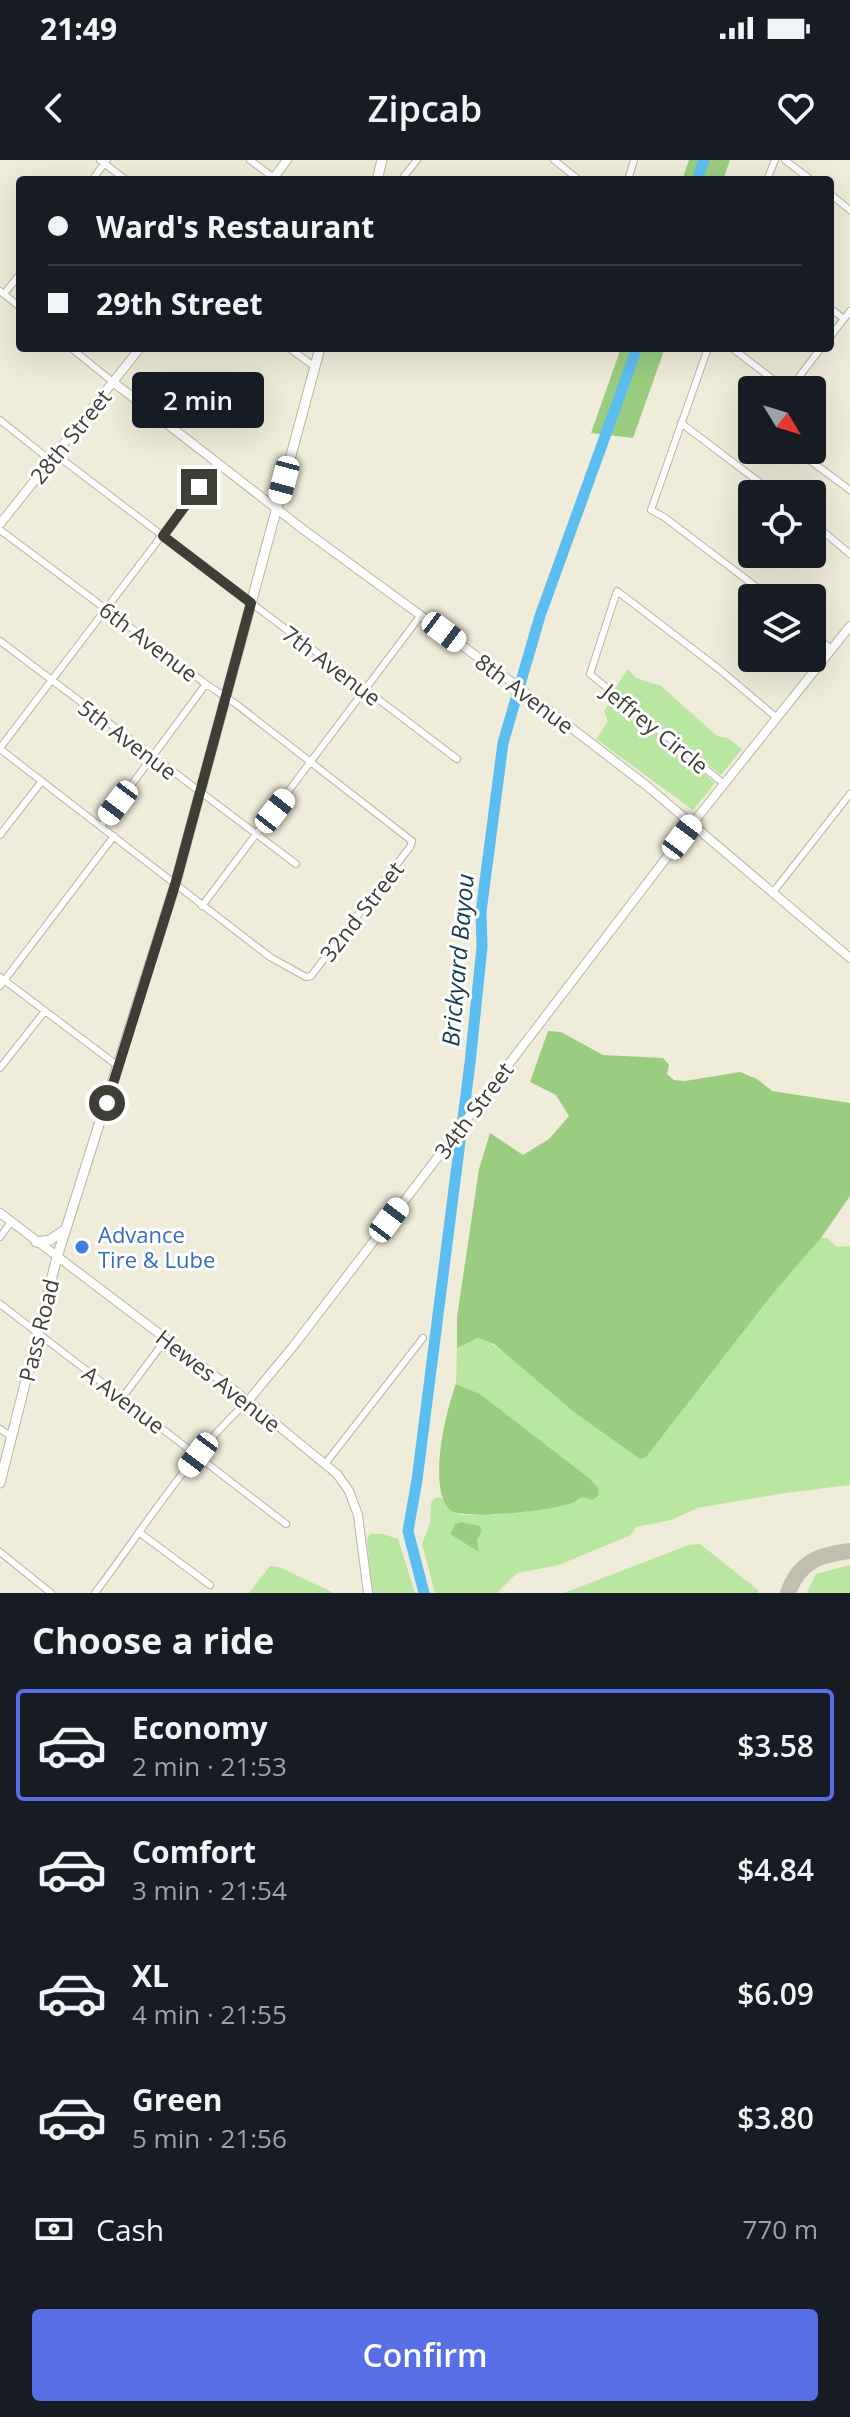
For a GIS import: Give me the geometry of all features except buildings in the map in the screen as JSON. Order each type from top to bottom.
[{"type":"main road","name":"Pass Road","points":[[0,1483],[57,1257],[175,885],[319,352]]},
{"type":"main road","points":[[36,1242],[50,1240],[66,1229]]},
{"type":"street","points":[[250,160],[269,176]]},
{"type":"street","points":[[404,176],[417,160]]},
{"type":"street","points":[[554,160],[574,176]]},
{"type":"street","points":[[785,160],[806,176]]},
{"type":"street","points":[[104,161],[121,176]]},
{"type":"street","points":[[834,197],[850,210]]},
{"type":"street","points":[[2,293],[16,278]]},
{"type":"street","points":[[834,311],[844,319]]},
{"type":"street","points":[[834,332],[850,311]]},
{"type":"street","points":[[78,352],[113,382]]},
{"type":"street","name":"28th Street","points":[[0,524],[137,352]]},
{"type":"street","points":[[294,352],[315,367]]},
{"type":"street","points":[[707,352],[651,510],[753,584]]},
{"type":"street","points":[[737,352],[769,376]]},
{"type":"street","points":[[799,376],[818,352]]},
{"type":"street","name":"8th Avenue","points":[[113,382],[277,509],[509,680],[693,823],[850,958]]},
{"type":"street","points":[[0,420],[52,457]]},
{"type":"street","points":[[681,423],[756,480]]},
{"type":"street","name":"7th Avenue","points":[[52,457],[163,536],[457,759]]},
{"type":"street","points":[[217,463],[0,748],[202,906],[421,615]]},
{"type":"street","points":[[815,464],[850,490]]},
{"type":"street","name":"6th Avenue","points":[[0,530],[313,762],[412,841]]},
{"type":"street","points":[[826,534],[850,554]]},
{"type":"street","name":"Jeffrey Circle","points":[[724,784],[590,674],[617,591],[777,718]]},
{"type":"street","name":"34th Street","points":[[95,1593],[198,1455],[295,1344],[693,823],[850,626]]},
{"type":"street","name":"5th Avenue","points":[[0,641],[296,864]]},
{"type":"street","points":[[826,645],[831,649]]},
{"type":"street","points":[[101,826],[206,684]]},
{"type":"street","points":[[0,835],[42,781]]},
{"type":"street","points":[[774,891],[850,794]]},
{"type":"street","points":[[114,836],[1,981],[119,1067]]},
{"type":"street","name":"32nd Street","points":[[202,906],[270,957],[306,977],[311,976],[412,841]]},
{"type":"street","points":[[0,1068],[45,1011]]},
{"type":"street","name":"Hewes Avenue","points":[[0,1213],[248,1401],[344,1483],[356,1507],[362,1534],[368,1593]]},
{"type":"street","points":[[0,1237],[11,1222]]},
{"type":"street","name":"A Avenue","points":[[0,1304],[286,1524]]},
{"type":"street","points":[[325,1464],[423,1338]]},
{"type":"street","points":[[122,1398],[166,1339]]},
{"type":"street","points":[[0,1429],[12,1437]]},
{"type":"street","points":[[140,1533],[210,1585]]},
{"type":"street","points":[[0,1552],[51,1593]]},
{"type":"green space","points":[[689,160],[730,160],[724,176],[683,176]]},
{"type":"green space","points":[[620,352],[664,352],[633,438],[591,433]]},
{"type":"green space","points":[[628,669],[636,678],[661,686],[717,736],[728,738],[742,749],[721,775],[614,690]]},
{"type":"green space","points":[[613,698],[715,783],[693,810],[596,739],[608,721],[604,711]]},
{"type":"green space","points":[[548,1031],[561,1032],[603,1055],[663,1058],[669,1065],[667,1074],[674,1080],[740,1072],[757,1079],[772,1091],[850,1103],[850,1196],[821,1238],[770,1297],[646,1457],[640,1459],[574,1412],[494,1344],[478,1338],[457,1348],[457,1317],[479,1169],[490,1133],[523,1155],[549,1139],[569,1116],[556,1095],[530,1082]]},
{"type":"green space","points":[[821,1238],[827,1238],[837,1247],[850,1246],[850,1485],[697,1508],[671,1520],[636,1527],[631,1535],[559,1565],[517,1573],[497,1593],[435,1593],[422,1544],[430,1523],[431,1502],[437,1497],[442,1498],[451,1511],[461,1515],[496,1515],[571,1503],[582,1497],[593,1500],[598,1496],[599,1489],[480,1394],[456,1384],[457,1348],[479,1338],[505,1353],[545,1386],[770,1297]]},
{"type":"green space","points":[[456,1384],[480,1394],[589,1478],[599,1489],[598,1496],[593,1500],[582,1497],[562,1506],[509,1513],[472,1515],[450,1510],[443,1499],[439,1467],[444,1429]]},
{"type":"green space","points":[[461,1522],[479,1526],[482,1530],[477,1540],[479,1552],[450,1534],[455,1524]]},
{"type":"green space","points":[[370,1534],[398,1539],[415,1593],[372,1593],[367,1539]]},
{"type":"green space","points":[[700,1544],[758,1593],[564,1593],[689,1545]]},
{"type":"green space","points":[[850,1565],[850,1593],[807,1593],[816,1574]]},
{"type":"green space","points":[[270,1566],[279,1567],[334,1593],[249,1593]]},
{"type":"waterway","name":"Brickyard Bayou","points":[[698,176],[704,160]]},
{"type":"waterway","name":"Brickyard Bayou","points":[[424,1593],[408,1531],[470,1063],[482,947],[481,912],[503,743],[540,616],[636,352]]},
{"type":"taxiway","points":[[788,1593],[798,1574],[811,1562],[850,1551]]},
{"type":"place","name":"Advance Tire & Lube","points":[[82,1247]]},
{"type":"route","points":[[107,1103],[175,885],[251,603],[163,536],[199,487]]}]
